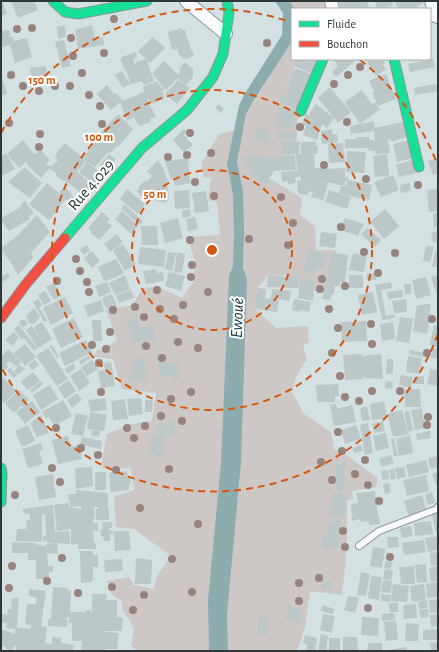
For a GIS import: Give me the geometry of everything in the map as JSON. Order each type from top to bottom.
[{"type":"street","points":[[53,1],[65,12],[78,14],[147,1]]},
{"type":"street","points":[[186,1],[226,34]]},
{"type":"street","name":"Rue 4.029","points":[[1,318],[26,284],[142,148],[186,110],[213,77],[223,54],[229,13],[227,1]]},
{"type":"street","points":[[431,1],[434,17]]},
{"type":"street","points":[[301,111],[323,60]]},
{"type":"street","points":[[394,60],[418,167]]},
{"type":"street","points":[[1,468],[1,502]]},
{"type":"lane","points":[[358,546],[379,531],[437,509],[438,507]]},
{"type":"shaded area","points":[[290,1],[325,1],[328,8],[294,8]]},
{"type":"shaded area","points":[[291,43],[291,60],[296,60],[285,96],[281,95],[279,102],[298,109],[296,154],[276,156],[276,160],[254,154],[241,158],[253,174],[264,183],[269,185],[272,180],[302,198],[300,215],[315,226],[316,250],[332,250],[323,292],[298,288],[299,276],[268,275],[258,288],[255,309],[276,328],[308,326],[309,343],[303,344],[307,361],[296,377],[292,392],[304,414],[331,432],[334,449],[349,457],[378,478],[376,487],[352,491],[353,499],[347,501],[345,572],[342,595],[310,591],[305,628],[297,651],[138,651],[131,646],[134,629],[122,609],[122,601],[112,595],[107,581],[129,577],[134,585],[153,589],[157,576],[171,556],[134,529],[116,527],[114,497],[134,490],[131,468],[103,469],[102,462],[107,434],[131,424],[152,421],[156,393],[122,389],[113,359],[94,357],[97,350],[103,349],[117,340],[106,310],[132,305],[143,288],[158,287],[182,298],[193,282],[195,262],[188,237],[220,235],[217,202],[208,200],[211,177],[204,178],[201,164],[219,134],[244,128],[246,114]]},
{"type":"water","name":"Ewoué","points":[[275,1],[290,1],[294,8],[291,8],[291,43],[246,114],[237,162],[243,191],[243,268],[247,278],[241,462],[227,615],[228,651],[209,651],[208,600],[221,463],[229,276],[233,266],[233,195],[227,164],[239,106],[244,95],[282,35],[283,13]]},
{"type":"building","points":[[11,1],[34,1],[38,10],[18,18]]},
{"type":"building","points":[[344,1],[367,1],[370,8],[341,8],[339,3]]},
{"type":"building","points":[[375,1],[392,1],[393,5],[384,8],[377,8]]},
{"type":"building","points":[[395,1],[424,1],[424,3],[417,6],[418,8],[398,8]]},
{"type":"building","points":[[3,3],[7,14],[1,16],[1,4]]},
{"type":"building","points":[[92,25],[95,39],[103,37],[104,45],[78,49],[75,30]]},
{"type":"building","points":[[57,26],[65,26],[66,37],[58,39]]},
{"type":"building","points":[[182,28],[182,30],[185,30],[194,56],[184,59],[179,55],[177,49],[172,50],[168,32]]},
{"type":"building","points":[[9,30],[10,37],[13,37],[14,41],[27,38],[32,57],[15,63],[10,45],[2,47],[1,31]]},
{"type":"building","points":[[153,37],[165,48],[150,63],[147,61],[154,81],[144,85],[142,81],[131,84],[120,59],[136,52],[137,58],[133,59],[135,65],[136,62],[146,59],[138,51]]},
{"type":"building","points":[[64,40],[71,66],[62,68],[55,42]]},
{"type":"building","points":[[433,59],[435,67],[410,72],[408,64]]},
{"type":"building","points":[[296,60],[316,60],[313,74],[294,66]]},
{"type":"building","points":[[334,60],[355,61],[336,77],[332,72],[338,66]]},
{"type":"building","points":[[370,60],[383,60],[385,63],[383,65],[386,69],[376,76],[367,62]]},
{"type":"building","points":[[164,61],[178,75],[181,70],[179,69],[185,62],[193,69],[193,77],[186,85],[178,79],[179,77],[166,90],[152,74]]},
{"type":"building","points":[[46,66],[48,81],[32,83],[30,68]]},
{"type":"building","points":[[294,68],[312,74],[298,109],[279,102],[281,95],[285,96]]},
{"type":"building","points":[[122,71],[130,84],[123,88],[115,75]]},
{"type":"building","points":[[386,74],[396,99],[378,106],[372,92],[374,91],[369,81]]},
{"type":"building","points":[[178,80],[190,88],[177,104],[165,94]]},
{"type":"building","points":[[157,81],[161,88],[163,87],[164,90],[162,91],[165,98],[152,104],[149,99],[148,100],[156,117],[150,119],[151,122],[139,126],[134,117],[127,121],[120,102],[144,92],[143,87]]},
{"type":"building","points":[[4,82],[7,94],[1,96],[1,83]]},
{"type":"building","points":[[436,84],[438,91],[415,95],[414,88]]},
{"type":"building","points":[[107,85],[114,94],[116,93],[123,100],[111,110],[97,94]]},
{"type":"building","points":[[330,87],[351,112],[338,123],[318,98]]},
{"type":"building","points":[[362,90],[372,104],[375,102],[380,109],[360,124],[345,102]]},
{"type":"building","points":[[218,104],[224,109],[221,113],[215,108]]},
{"type":"building","points":[[316,104],[334,118],[327,128],[322,124],[317,140],[303,135],[306,126],[302,124],[306,114],[310,116],[309,114]]},
{"type":"building","points":[[278,108],[294,110],[293,123],[295,124],[295,128],[276,126]]},
{"type":"building","points":[[118,114],[133,129],[119,146],[118,145],[109,154],[108,152],[95,167],[86,161],[77,172],[93,185],[84,196],[69,183],[56,176],[57,174],[50,168],[58,160],[55,158],[57,155],[56,154],[65,143],[83,158],[96,141],[94,140]]},
{"type":"building","points":[[374,121],[375,128],[402,122],[410,136],[391,142],[390,139],[388,140],[390,153],[376,154],[375,151],[368,150],[369,148],[345,148],[345,139],[369,137],[369,139],[375,141],[374,131],[351,134],[350,126]]},
{"type":"building","points":[[257,128],[270,131],[268,143],[255,140]]},
{"type":"building","points":[[184,129],[187,132],[184,135],[193,145],[184,152],[173,140]]},
{"type":"building","points":[[332,129],[333,135],[337,134],[338,142],[322,144],[321,131]]},
{"type":"building","points":[[278,130],[297,132],[296,140],[277,138]]},
{"type":"building","points":[[23,140],[34,154],[36,154],[40,149],[50,160],[46,164],[51,167],[41,178],[27,165],[28,164],[26,162],[19,168],[7,154]]},
{"type":"building","points":[[409,140],[413,158],[397,162],[393,144]]},
{"type":"building","points":[[283,141],[300,142],[299,154],[301,154],[301,142],[316,142],[316,146],[318,146],[317,154],[314,154],[315,168],[345,168],[345,177],[348,177],[348,180],[372,185],[369,200],[339,193],[341,186],[346,186],[347,181],[345,181],[345,185],[327,183],[328,185],[323,200],[311,197],[313,192],[309,191],[308,195],[298,194],[297,181],[301,180],[301,177],[295,177],[296,183],[288,184],[288,181],[282,182],[281,172],[297,171],[296,154],[282,154]]},
{"type":"building","points":[[343,143],[345,162],[329,163],[328,144]]},
{"type":"building","points":[[347,151],[366,152],[364,173],[346,172]]},
{"type":"building","points":[[6,153],[15,169],[2,176],[1,156]]},
{"type":"building","points":[[109,154],[116,159],[105,171],[99,166]]},
{"type":"building","points":[[254,154],[276,160],[276,156],[295,155],[296,170],[274,171],[269,179],[272,180],[270,185],[263,183],[254,177],[241,158]]},
{"type":"building","points":[[387,154],[389,176],[375,177],[373,156]]},
{"type":"building","points":[[188,158],[190,183],[175,186],[174,178],[171,179],[165,161]]},
{"type":"building","points":[[438,158],[438,174],[433,175],[428,161]]},
{"type":"building","points":[[158,160],[168,181],[165,183],[168,188],[169,199],[165,203],[142,197],[137,191],[145,180],[147,182],[152,176],[147,171]]},
{"type":"building","points":[[412,160],[416,173],[399,177],[396,165]]},
{"type":"building","points":[[87,162],[102,174],[94,184],[79,172]]},
{"type":"building","points":[[25,167],[42,183],[30,198],[8,182]]},
{"type":"building","points":[[393,175],[399,190],[381,197],[374,182]]},
{"type":"building","points":[[47,183],[66,199],[49,220],[29,204]]},
{"type":"building","points":[[410,183],[411,191],[401,193],[400,185]]},
{"type":"building","points":[[65,187],[80,204],[74,208],[59,192]]},
{"type":"building","points":[[127,189],[145,204],[138,214],[120,199]]},
{"type":"building","points":[[438,189],[438,211],[429,212],[427,190]]},
{"type":"building","points":[[189,190],[190,208],[175,209],[174,191]]},
{"type":"building","points":[[329,190],[351,197],[347,209],[325,202]]},
{"type":"building","points":[[206,191],[209,211],[195,213],[192,193]]},
{"type":"building","points":[[25,201],[34,214],[29,216],[30,219],[9,231],[1,218],[21,207],[21,204]]},
{"type":"building","points":[[124,204],[143,221],[140,225],[121,209]]},
{"type":"building","points":[[190,209],[191,216],[183,218],[182,211]]},
{"type":"building","points":[[385,209],[399,226],[384,239],[370,222]]},
{"type":"building","points":[[122,211],[138,226],[131,234],[115,219]]},
{"type":"building","points":[[102,212],[110,219],[107,222],[112,226],[99,240],[90,232],[91,231],[88,228]]},
{"type":"building","points":[[438,213],[438,226],[434,227],[433,214]]},
{"type":"building","points":[[37,215],[50,232],[31,253],[33,258],[18,275],[1,248],[18,235]]},
{"type":"building","points":[[195,217],[198,229],[188,231],[186,219]]},
{"type":"building","points":[[178,218],[183,238],[165,243],[160,223]]},
{"type":"building","points":[[345,218],[364,224],[358,236],[341,230]]},
{"type":"building","points":[[141,226],[157,226],[158,245],[142,245]]},
{"type":"building","points":[[367,228],[381,240],[375,247],[361,234]]},
{"type":"building","points":[[438,231],[438,242],[433,243],[431,233]]},
{"type":"building","points":[[321,232],[337,234],[335,248],[319,246]]},
{"type":"building","points":[[117,234],[123,242],[110,252],[104,244]]},
{"type":"building","points":[[123,244],[136,264],[125,271],[113,250]]},
{"type":"building","points":[[86,245],[90,250],[84,255],[80,250]]},
{"type":"building","points":[[426,246],[434,247],[430,262],[423,261]]},
{"type":"building","points":[[140,247],[166,250],[164,267],[138,264]]},
{"type":"building","points":[[308,250],[326,254],[323,269],[316,268],[315,274],[304,272]]},
{"type":"building","points":[[332,250],[336,251],[336,253],[348,255],[345,282],[340,282],[340,286],[335,286],[334,294],[332,294],[330,300],[322,299]]},
{"type":"building","points":[[92,251],[100,261],[92,268],[84,258]]},
{"type":"building","points":[[168,252],[176,253],[172,271],[165,269]]},
{"type":"building","points":[[177,252],[185,254],[182,273],[174,272]]},
{"type":"building","points":[[435,252],[438,252],[438,267],[432,267]]},
{"type":"building","points":[[353,253],[367,256],[364,272],[349,270]]},
{"type":"building","points":[[116,259],[124,273],[115,278],[104,281],[98,267]]},
{"type":"building","points":[[156,269],[157,273],[163,272],[164,281],[146,284],[143,271]]},
{"type":"building","points":[[169,272],[185,276],[181,291],[165,286]]},
{"type":"building","points":[[8,273],[10,276],[1,283],[1,274],[3,276]]},
{"type":"building","points":[[367,273],[376,274],[376,280],[367,280]]},
{"type":"building","points":[[125,275],[130,289],[115,295],[109,283]]},
{"type":"building","points":[[268,275],[289,277],[289,275],[299,276],[298,288],[267,287]]},
{"type":"building","points":[[349,275],[363,275],[363,288],[349,288]]},
{"type":"building","points":[[438,275],[438,294],[437,295],[431,277]]},
{"type":"building","points":[[426,277],[431,295],[416,299],[412,280]]},
{"type":"building","points":[[301,279],[315,281],[313,301],[298,298]]},
{"type":"building","points":[[107,282],[111,292],[99,297],[95,286]]},
{"type":"building","points":[[391,282],[392,288],[381,290],[386,316],[394,314],[395,318],[382,320],[375,285]]},
{"type":"building","points":[[54,283],[62,296],[54,300],[46,287]]},
{"type":"building","points":[[404,284],[411,284],[411,294],[405,294]]},
{"type":"building","points":[[258,288],[266,289],[265,298],[271,299],[272,289],[291,291],[289,301],[279,299],[277,312],[255,309]]},
{"type":"building","points":[[131,290],[134,298],[119,303],[116,295]]},
{"type":"building","points":[[402,290],[403,297],[388,299],[387,292]]},
{"type":"building","points":[[45,291],[51,301],[44,305],[38,295]]},
{"type":"building","points":[[373,292],[377,312],[362,315],[358,295]]},
{"type":"building","points":[[112,294],[117,306],[106,309],[102,298]]},
{"type":"building","points":[[65,297],[73,313],[51,325],[43,308]]},
{"type":"building","points":[[38,299],[42,305],[39,307],[47,320],[44,322],[33,302]]},
{"type":"building","points":[[294,299],[311,302],[309,312],[292,310]]},
{"type":"building","points":[[406,299],[407,312],[394,313],[392,301]]},
{"type":"building","points":[[101,300],[104,311],[88,317],[84,306]]},
{"type":"building","points":[[431,304],[430,312],[422,311],[431,313],[427,334],[413,331],[417,310],[416,306]]},
{"type":"building","points":[[34,308],[40,317],[34,324],[29,323],[26,316]]},
{"type":"building","points":[[137,317],[140,328],[152,325],[155,340],[145,340],[133,343],[126,321]]},
{"type":"building","points":[[400,317],[413,319],[409,343],[396,341]]},
{"type":"building","points":[[74,318],[83,337],[61,348],[52,329]]},
{"type":"building","points":[[23,319],[28,323],[23,328],[19,323]]},
{"type":"building","points":[[92,320],[101,320],[102,341],[93,341]]},
{"type":"building","points":[[366,321],[367,341],[342,342],[341,322]]},
{"type":"building","points":[[42,322],[52,339],[38,348],[26,330],[32,326],[41,339],[34,327]]},
{"type":"building","points":[[393,322],[395,339],[382,341],[380,324]]},
{"type":"building","points":[[19,325],[37,348],[34,351],[24,338],[22,340],[14,329]]},
{"type":"building","points":[[434,325],[438,326],[438,347],[430,345]]},
{"type":"building","points":[[14,332],[19,337],[13,346],[5,340]]},
{"type":"building","points":[[86,340],[92,352],[65,366],[59,353]]},
{"type":"building","points":[[25,344],[36,357],[25,366],[14,353]]},
{"type":"building","points":[[52,345],[59,356],[57,358],[49,346]]},
{"type":"building","points":[[48,348],[68,379],[57,386],[36,356]]},
{"type":"building","points":[[432,348],[438,349],[438,358],[431,359]]},
{"type":"building","points":[[8,349],[17,357],[12,363],[9,361],[6,365],[8,367],[5,370],[1,367],[1,357]]},
{"type":"building","points":[[410,350],[425,353],[424,357],[409,354]]},
{"type":"building","points":[[362,354],[362,356],[381,354],[383,379],[364,378],[363,371],[363,379],[345,380],[343,355]]},
{"type":"building","points":[[89,355],[91,358],[81,365],[79,361]]},
{"type":"building","points":[[408,356],[422,358],[419,374],[406,372]]},
{"type":"building","points":[[140,357],[144,357],[146,381],[130,382],[129,374],[134,373],[133,360],[140,359]]},
{"type":"building","points":[[17,358],[21,362],[17,367],[12,363]]},
{"type":"building","points":[[387,359],[393,359],[393,374],[386,374]]},
{"type":"building","points":[[35,360],[39,365],[32,370],[28,365]]},
{"type":"building","points":[[92,360],[98,369],[87,376],[81,367]]},
{"type":"building","points":[[111,362],[115,386],[101,388],[98,371],[105,370],[104,363]]},
{"type":"building","points":[[159,362],[178,363],[177,381],[173,381],[173,376],[159,375]]},
{"type":"building","points":[[73,363],[76,368],[68,374],[65,369]]},
{"type":"building","points":[[20,365],[25,369],[18,375],[14,371]]},
{"type":"building","points":[[10,368],[17,375],[14,378],[7,371]]},
{"type":"building","points":[[81,369],[90,383],[79,391],[70,376]]},
{"type":"building","points":[[430,369],[438,370],[438,386],[427,384]]},
{"type":"building","points":[[33,372],[40,381],[28,390],[21,382]]},
{"type":"building","points":[[1,375],[16,391],[4,403],[1,400]]},
{"type":"building","points":[[401,375],[413,377],[411,388],[399,385]]},
{"type":"building","points":[[424,376],[424,384],[414,384],[414,377]]},
{"type":"building","points":[[69,380],[76,391],[65,399],[58,388]]},
{"type":"building","points":[[41,381],[43,384],[32,393],[30,390]]},
{"type":"building","points":[[386,381],[393,382],[392,389],[385,388]]},
{"type":"building","points":[[338,384],[339,396],[335,396],[335,402],[317,402],[316,385]]},
{"type":"building","points":[[50,385],[58,399],[41,410],[33,395]]},
{"type":"building","points":[[404,389],[420,389],[421,407],[405,407]]},
{"type":"building","points":[[19,390],[29,400],[14,413],[5,403]]},
{"type":"building","points":[[77,393],[82,400],[72,408],[67,400]]},
{"type":"building","points":[[105,398],[107,410],[91,412],[88,400]]},
{"type":"building","points":[[141,398],[143,414],[129,416],[127,399]]},
{"type":"building","points":[[125,399],[128,419],[113,420],[111,401]]},
{"type":"building","points":[[63,400],[72,416],[54,426],[49,417],[46,419],[42,412]]},
{"type":"building","points":[[145,400],[153,400],[152,412],[145,412]]},
{"type":"building","points":[[32,401],[40,412],[25,424],[16,412]]},
{"type":"building","points":[[384,401],[387,418],[372,420],[370,404]]},
{"type":"building","points":[[336,404],[337,409],[352,405],[356,422],[334,426],[330,405]]},
{"type":"building","points":[[367,406],[370,420],[362,421],[360,408]]},
{"type":"building","points":[[422,408],[425,428],[415,430],[411,410]]},
{"type":"building","points":[[402,410],[408,434],[393,436],[387,414]]},
{"type":"building","points":[[409,411],[413,430],[408,432],[404,412]]},
{"type":"building","points":[[90,412],[107,415],[104,431],[87,429]]},
{"type":"building","points":[[76,413],[88,416],[83,436],[71,434]]},
{"type":"building","points":[[41,415],[49,433],[37,437],[30,423]]},
{"type":"building","points":[[170,421],[176,422],[174,435],[167,434]]},
{"type":"building","points":[[383,421],[385,431],[374,433],[372,424]]},
{"type":"building","points":[[368,423],[373,453],[365,455],[360,425]]},
{"type":"building","points":[[156,424],[168,426],[163,446],[151,444],[153,435],[157,436],[159,428],[155,427]]},
{"type":"building","points":[[28,425],[35,441],[22,447],[15,431]]},
{"type":"building","points":[[356,425],[361,439],[345,444],[341,430]]},
{"type":"building","points":[[92,430],[100,431],[99,437],[91,435]]},
{"type":"building","points":[[430,431],[431,438],[417,440],[416,434]]},
{"type":"building","points":[[386,433],[389,448],[376,451],[373,436]]},
{"type":"building","points":[[410,435],[413,453],[399,456],[396,439]]},
{"type":"building","points":[[68,436],[71,447],[79,445],[82,459],[58,464],[52,440]]},
{"type":"building","points":[[82,437],[102,441],[101,449],[80,445]]},
{"type":"building","points":[[394,438],[398,456],[394,456],[391,439]]},
{"type":"building","points":[[41,443],[43,450],[39,451],[43,464],[28,468],[22,449]]},
{"type":"building","points":[[151,444],[164,448],[162,457],[148,453]]},
{"type":"building","points":[[361,445],[363,451],[354,453],[353,448]]},
{"type":"building","points":[[391,455],[394,463],[381,467],[379,459]]},
{"type":"building","points":[[438,456],[438,467],[430,469],[428,458]]},
{"type":"building","points":[[426,460],[429,472],[409,477],[406,465]]},
{"type":"building","points":[[336,463],[346,463],[346,470],[343,470],[343,491],[336,491]]},
{"type":"building","points":[[92,467],[93,486],[76,489],[75,468]]},
{"type":"building","points":[[404,467],[406,477],[397,479],[395,468]]},
{"type":"building","points":[[394,469],[396,479],[391,480],[389,470]]},
{"type":"building","points":[[388,470],[389,479],[383,480],[381,471]]},
{"type":"building","points":[[127,471],[131,484],[129,484],[129,490],[111,492],[109,473]]},
{"type":"building","points":[[95,472],[106,472],[106,490],[95,490]]},
{"type":"building","points":[[438,472],[438,484],[436,485],[432,474]]},
{"type":"building","points":[[53,474],[56,497],[39,500],[35,477]]},
{"type":"building","points":[[426,475],[429,491],[407,496],[403,480]]},
{"type":"building","points":[[389,483],[391,492],[385,494],[383,484]]},
{"type":"building","points":[[76,490],[108,493],[109,520],[96,520],[96,509],[98,509],[98,507],[94,507],[95,519],[93,519],[93,523],[98,523],[98,531],[93,531],[96,549],[78,549],[78,544],[71,545],[71,529],[57,531],[54,505],[68,503],[69,507],[67,507],[81,509],[81,506],[70,507],[68,494],[76,494]]},
{"type":"building","points":[[375,491],[380,524],[369,525],[369,521],[361,522],[360,519],[352,521],[351,504],[358,503],[356,493]]},
{"type":"building","points":[[432,492],[435,503],[428,505],[425,495]]},
{"type":"building","points":[[332,494],[346,496],[344,517],[330,516]]},
{"type":"building","points":[[422,495],[427,511],[409,517],[404,501]]},
{"type":"building","points":[[53,505],[55,532],[69,531],[70,544],[57,543],[58,554],[47,553],[48,566],[53,566],[53,572],[49,572],[49,579],[36,579],[36,560],[28,560],[28,553],[12,553],[12,542],[35,543],[46,546],[46,544],[55,544],[43,541],[43,536],[46,536],[45,514],[42,514],[42,542],[16,541],[17,529],[26,529],[27,520],[30,520],[30,514],[23,513],[23,509]]},
{"type":"building","points":[[438,513],[438,533],[436,533],[432,514]]},
{"type":"building","points":[[334,520],[340,520],[341,531],[338,532],[339,548],[323,549],[322,535],[328,535],[327,523],[334,523]]},
{"type":"building","points":[[431,521],[433,534],[415,536],[414,523]]},
{"type":"building","points":[[102,522],[112,522],[112,528],[109,528],[110,531],[113,531],[113,534],[110,534],[110,541],[104,541],[103,536],[101,536],[100,530],[103,529]]},
{"type":"building","points":[[411,526],[413,536],[402,538],[400,528]]},
{"type":"building","points":[[114,531],[129,531],[131,550],[115,551]]},
{"type":"building","points":[[438,536],[438,550],[428,552],[425,538]]},
{"type":"building","points":[[387,537],[398,537],[399,547],[388,548]]},
{"type":"building","points":[[424,540],[426,552],[404,555],[402,543]]},
{"type":"building","points":[[373,547],[385,549],[382,568],[370,566]]},
{"type":"building","points":[[80,551],[93,551],[93,555],[98,555],[98,567],[93,567],[92,582],[81,583]]},
{"type":"building","points":[[438,552],[438,565],[431,566],[430,553]]},
{"type":"building","points":[[136,558],[152,560],[151,584],[135,584]]},
{"type":"building","points":[[122,559],[123,571],[105,572],[104,560]]},
{"type":"building","points":[[385,561],[392,562],[391,569],[384,568]]},
{"type":"building","points":[[426,564],[427,582],[417,583],[415,565]]},
{"type":"building","points":[[414,566],[415,584],[401,584],[399,567]]},
{"type":"building","points":[[438,566],[438,581],[431,582],[429,568]]},
{"type":"building","points":[[385,569],[393,571],[391,580],[383,579]]},
{"type":"building","points":[[361,572],[370,574],[366,596],[357,595]]},
{"type":"building","points":[[371,576],[382,577],[379,600],[368,598]]},
{"type":"building","points":[[383,580],[392,581],[391,593],[381,592]]},
{"type":"building","points":[[322,581],[332,582],[331,590],[321,589]]},
{"type":"building","points":[[438,582],[438,597],[427,598],[426,584]]},
{"type":"building","points":[[393,584],[409,586],[407,602],[391,601]]},
{"type":"building","points":[[424,584],[426,600],[412,602],[410,586]]},
{"type":"building","points":[[53,587],[68,588],[68,591],[71,591],[70,612],[86,612],[86,610],[91,610],[92,613],[92,594],[107,594],[106,600],[117,600],[117,617],[123,618],[122,631],[98,631],[119,633],[117,649],[105,649],[105,651],[81,651],[82,641],[72,641],[72,623],[69,623],[69,618],[66,618],[66,620],[68,620],[67,627],[48,626],[48,619],[51,619]]},
{"type":"building","points":[[29,589],[46,591],[41,626],[47,627],[45,643],[52,644],[52,637],[61,638],[61,643],[74,645],[73,651],[16,651],[16,646],[14,646],[13,651],[6,649],[6,647],[1,645],[1,629],[15,634],[15,629],[6,628],[7,623],[1,622],[1,614],[7,615],[8,609],[11,609],[12,598],[19,598],[17,628],[31,629],[31,625],[25,624],[27,604],[36,604],[37,598],[29,596]]},
{"type":"building","points":[[381,594],[391,595],[390,602],[381,601]]},
{"type":"building","points":[[348,596],[359,598],[355,613],[344,610]]},
{"type":"building","points":[[438,599],[438,612],[430,613],[429,600]]},
{"type":"building","points":[[427,600],[428,608],[419,609],[418,602]]},
{"type":"building","points":[[389,603],[398,603],[398,612],[390,612]]},
{"type":"building","points":[[416,604],[417,618],[404,619],[403,605]]},
{"type":"building","points":[[323,605],[334,609],[333,614],[321,611]]},
{"type":"building","points":[[290,606],[301,610],[300,612],[302,613],[299,623],[286,619]]},
{"type":"building","points":[[428,609],[429,617],[421,618],[419,610]]},
{"type":"building","points":[[394,613],[395,620],[382,621],[382,614]]},
{"type":"building","points":[[323,614],[335,616],[332,633],[320,630]]},
{"type":"building","points":[[438,614],[438,626],[431,627],[430,615]]},
{"type":"building","points":[[259,616],[268,618],[266,635],[257,634]]},
{"type":"building","points":[[362,617],[379,618],[378,636],[361,635]]},
{"type":"building","points":[[396,621],[398,640],[386,641],[384,622]]},
{"type":"building","points":[[406,623],[419,624],[418,641],[405,641]]},
{"type":"building","points":[[438,629],[438,640],[423,640],[423,630]]},
{"type":"building","points":[[321,634],[328,636],[326,651],[318,651]]},
{"type":"building","points":[[305,635],[317,638],[315,651],[306,651],[307,644],[303,643]]},
{"type":"building","points":[[343,637],[357,637],[358,651],[343,651]]},
{"type":"building","points":[[329,638],[340,638],[340,651],[329,651]]},
{"type":"building","points":[[438,642],[438,651],[432,651],[430,643]]},
{"type":"building","points":[[368,643],[382,643],[382,651],[367,651]]},
{"type":"building","points":[[406,647],[407,651],[388,651],[388,650]]},
{"type":"traffic: fast","points":[[53,1],[65,12],[78,14],[147,1]]},
{"type":"traffic: fast","points":[[65,238],[142,148],[187,110],[213,77],[223,54],[229,13],[227,1]]},
{"type":"traffic: fast","points":[[301,111],[323,60]]},
{"type":"traffic: fast","points":[[394,60],[419,167]]},
{"type":"traffic: fast","points":[[1,468],[1,502]]},
{"type":"traffic: jam","points":[[1,318],[26,284],[65,238]]}]
